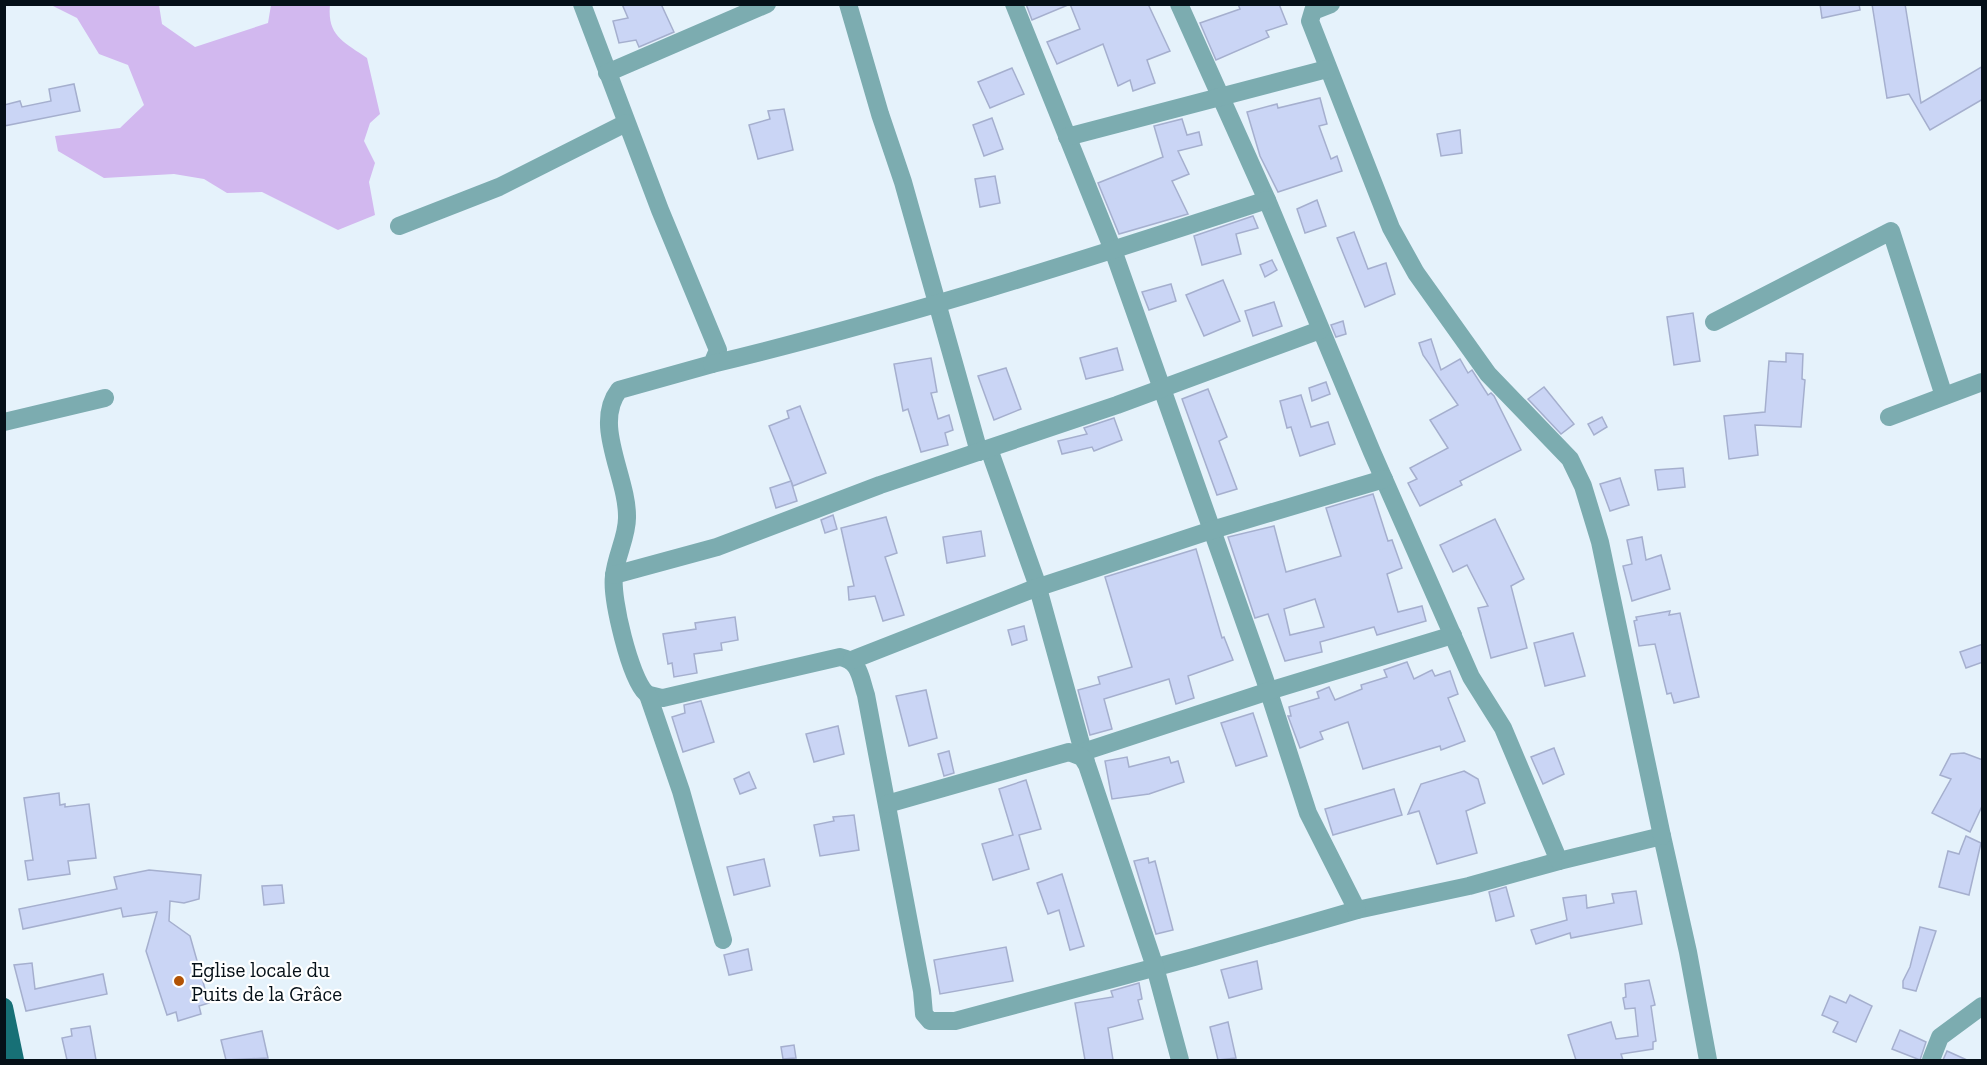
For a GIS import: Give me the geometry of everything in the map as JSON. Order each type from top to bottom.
[{"type":"main road","points":[[4,1007],[8,1037],[15,1060]]},
{"type":"street","points":[[582,4],[626,123],[718,350],[712,364]]},
{"type":"street","points":[[607,73],[767,4]]},
{"type":"street","points":[[848,4],[880,114],[903,182],[935,302],[984,450],[1038,588],[1085,759],[1155,967],[1180,1060]]},
{"type":"street","points":[[1014,4],[1113,250],[1269,691],[1308,813],[1357,910]]},
{"type":"street","points":[[1179,4],[1267,200],[1320,330],[1471,677],[1503,728],[1559,861]]},
{"type":"street","points":[[1330,4],[1313,11],[1310,21],[1391,228],[1416,273],[1488,374],[1570,459],[1583,486],[1600,542],[1708,1060]]},
{"type":"street","points":[[1067,137],[1327,69]]},
{"type":"street","points":[[399,226],[499,187],[626,123]]},
{"type":"street","points":[[723,940],[681,791],[648,695],[636,681],[613,599],[614,575],[627,519],[623,484],[607,421],[610,402],[619,390],[712,364],[828,336],[935,302],[996,288],[1267,200]]},
{"type":"street","points":[[1714,322],[1891,231],[1944,396]]},
{"type":"street","points":[[614,575],[717,547],[880,485],[1161,388],[1320,330]]},
{"type":"street","points":[[1889,417],[1983,382]]},
{"type":"street","points":[[4,422],[105,398]]},
{"type":"street","points":[[648,695],[663,698],[840,657],[852,660],[1038,588],[1212,530],[1384,479]]},
{"type":"street","points":[[886,804],[1069,752],[1085,759],[1269,691],[1453,635]]},
{"type":"street","points":[[852,660],[857,666],[866,695],[922,991],[924,1014],[930,1022],[954,1021],[1357,910],[1469,886],[1662,836]]},
{"type":"street","points":[[1931,1060],[1940,1037],[1983,1006]]},
{"type":"shaded area","points":[[51,5],[159,5],[162,24],[195,47],[268,23],[271,5],[330,5],[331,24],[334,31],[344,42],[367,58],[380,114],[370,123],[364,141],[375,163],[369,182],[375,215],[338,230],[262,192],[227,193],[204,179],[174,174],[104,178],[58,151],[55,136],[120,128],[144,105],[128,65],[99,54],[77,18]]},
{"type":"building","points":[[622,4],[661,4],[674,32],[639,47],[636,40],[619,43],[613,21],[628,18]]},
{"type":"building","points":[[1026,4],[1068,4],[1068,5],[1032,20]]},
{"type":"building","points":[[1070,4],[1148,4],[1170,51],[1147,60],[1155,83],[1133,91],[1130,80],[1118,86],[1103,44],[1057,64],[1047,42],[1080,29]]},
{"type":"building","points":[[1238,4],[1279,4],[1287,24],[1266,31],[1269,37],[1216,60],[1200,23],[1240,9]]},
{"type":"building","points":[[1820,4],[1859,4],[1860,10],[1822,18]]},
{"type":"building","points":[[1872,4],[1905,4],[1921,103],[1983,66],[1983,99],[1930,130],[1909,94],[1887,98]]},
{"type":"building","points":[[1012,68],[1024,94],[990,108],[978,82]]},
{"type":"building","points":[[74,84],[80,111],[4,126],[4,105],[20,101],[22,107],[51,101],[49,89]]},
{"type":"building","points":[[1320,98],[1327,124],[1319,126],[1331,159],[1337,156],[1342,171],[1278,192],[1260,156],[1247,112],[1277,104],[1278,108]]},
{"type":"building","points":[[784,109],[793,150],[758,159],[749,125],[770,119],[768,111]]},
{"type":"building","points":[[992,118],[1003,149],[984,156],[973,125]]},
{"type":"building","points":[[1182,119],[1187,135],[1199,132],[1202,145],[1178,151],[1189,174],[1172,181],[1188,214],[1119,234],[1098,183],[1163,157],[1154,126]]},
{"type":"building","points":[[1460,130],[1462,153],[1441,156],[1437,134]]},
{"type":"building","points":[[995,176],[1000,203],[980,207],[975,179]]},
{"type":"building","points":[[1317,200],[1326,226],[1305,233],[1297,209]]},
{"type":"building","points":[[1253,216],[1258,228],[1236,234],[1241,254],[1202,265],[1194,236]]},
{"type":"building","points":[[1354,232],[1368,269],[1386,263],[1395,294],[1365,307],[1337,238]]},
{"type":"building","points":[[1272,260],[1277,270],[1265,277],[1260,265]]},
{"type":"building","points":[[1223,280],[1240,321],[1204,336],[1186,295]]},
{"type":"building","points":[[1171,284],[1176,301],[1149,310],[1142,292]]},
{"type":"building","points":[[1274,302],[1282,326],[1253,336],[1245,311]]},
{"type":"building","points":[[1693,313],[1700,361],[1674,365],[1667,317]]},
{"type":"building","points":[[1343,321],[1346,334],[1336,337],[1331,325]]},
{"type":"building","points":[[1431,339],[1441,370],[1460,359],[1468,373],[1472,370],[1488,395],[1491,393],[1494,396],[1521,450],[1460,481],[1462,485],[1420,506],[1408,483],[1417,479],[1410,468],[1448,448],[1430,420],[1458,405],[1423,355],[1419,343]]},
{"type":"building","points":[[1117,348],[1123,370],[1086,379],[1080,358]]},
{"type":"building","points":[[1786,353],[1803,354],[1802,379],[1805,380],[1801,427],[1755,425],[1758,455],[1729,459],[1724,416],[1765,412],[1769,361],[1786,362]]},
{"type":"building","points":[[931,358],[937,392],[931,393],[938,419],[949,415],[953,430],[945,433],[948,445],[921,452],[908,409],[903,411],[894,364]]},
{"type":"building","points":[[1006,368],[1021,409],[994,420],[978,376]]},
{"type":"building","points":[[1326,382],[1330,394],[1312,401],[1309,388]]},
{"type":"building","points":[[1544,387],[1574,424],[1561,434],[1528,399]]},
{"type":"building","points":[[1208,389],[1227,437],[1219,441],[1237,489],[1217,495],[1182,399]]},
{"type":"building","points":[[1301,395],[1311,427],[1328,422],[1335,444],[1300,456],[1291,427],[1287,428],[1280,401]]},
{"type":"building","points":[[800,406],[826,473],[793,486],[769,426],[789,418],[787,411]]},
{"type":"building","points":[[1602,417],[1607,427],[1594,435],[1588,424]]},
{"type":"building","points":[[1114,418],[1122,440],[1094,451],[1092,447],[1062,454],[1058,441],[1087,434],[1084,428]]},
{"type":"building","points":[[1683,468],[1685,487],[1658,490],[1655,470]]},
{"type":"building","points":[[1620,478],[1629,505],[1610,511],[1600,484]]},
{"type":"building","points":[[791,481],[797,501],[776,508],[770,488]]},
{"type":"building","points":[[1373,494],[1388,541],[1392,540],[1402,568],[1387,574],[1398,612],[1422,606],[1426,621],[1377,635],[1374,627],[1320,642],[1322,652],[1285,661],[1268,614],[1255,618],[1228,537],[1274,526],[1286,572],[1341,556],[1326,508]],"holes":[[[1315,599],[1324,627],[1290,635],[1284,609]]]},
{"type":"building","points":[[833,515],[837,529],[825,533],[821,520]]},
{"type":"building","points":[[886,517],[897,553],[885,557],[904,615],[883,621],[875,596],[849,600],[848,587],[854,586],[841,528]]},
{"type":"building","points":[[1495,519],[1524,579],[1511,586],[1527,648],[1491,658],[1478,608],[1488,606],[1467,565],[1453,572],[1440,545]]},
{"type":"building","points":[[981,531],[985,556],[947,563],[943,537]]},
{"type":"building","points":[[1642,537],[1646,560],[1661,555],[1670,589],[1632,601],[1623,566],[1632,564],[1627,540]]},
{"type":"building","points":[[1196,549],[1222,638],[1224,637],[1233,660],[1188,676],[1194,698],[1176,704],[1169,679],[1104,699],[1112,729],[1090,735],[1078,690],[1100,684],[1098,677],[1132,667],[1105,577]]},
{"type":"building","points":[[1670,611],[1669,615],[1680,613],[1699,697],[1674,703],[1671,693],[1667,694],[1655,644],[1639,646],[1634,621],[1637,620],[1636,617]]},
{"type":"building","points":[[735,617],[738,640],[721,643],[722,650],[694,654],[697,673],[674,677],[672,663],[668,664],[663,634],[696,629],[695,623]]},
{"type":"building","points":[[1024,626],[1027,640],[1012,645],[1008,630]]},
{"type":"building","points":[[1573,633],[1585,676],[1545,686],[1534,643]]},
{"type":"building","points":[[1983,644],[1983,662],[1966,668],[1960,652]]},
{"type":"building","points":[[1407,662],[1414,679],[1432,670],[1435,676],[1450,671],[1458,694],[1448,698],[1465,741],[1441,750],[1440,746],[1363,769],[1348,722],[1320,732],[1323,739],[1300,748],[1288,716],[1291,716],[1289,707],[1319,698],[1317,692],[1329,687],[1335,700],[1362,689],[1361,685],[1387,677],[1384,670]]},
{"type":"building","points":[[926,690],[937,738],[909,746],[896,696]]},
{"type":"building","points":[[701,701],[714,742],[683,752],[672,717],[685,713],[684,705]]},
{"type":"building","points":[[1253,713],[1267,756],[1236,766],[1221,723]]},
{"type":"building","points":[[838,726],[844,754],[814,762],[806,734]]},
{"type":"building","points":[[1554,748],[1564,774],[1543,784],[1531,757]]},
{"type":"building","points":[[949,751],[954,773],[944,776],[938,754]]},
{"type":"building","points":[[1964,753],[1983,760],[1983,804],[1970,832],[1932,813],[1951,779],[1940,775],[1951,754]]},
{"type":"building","points":[[1127,757],[1129,767],[1169,757],[1171,763],[1178,761],[1184,782],[1149,794],[1112,799],[1105,761]]},
{"type":"building","points":[[1464,771],[1478,779],[1485,803],[1466,811],[1477,853],[1437,864],[1419,811],[1408,814],[1421,784]]},
{"type":"building","points":[[749,772],[756,788],[740,794],[734,779]]},
{"type":"building","points":[[1026,780],[1041,829],[1019,835],[1029,869],[993,880],[982,844],[1013,835],[999,789]]},
{"type":"building","points":[[1394,789],[1402,815],[1333,835],[1325,809]]},
{"type":"building","points":[[59,793],[60,805],[65,804],[65,807],[89,804],[96,858],[68,861],[70,874],[28,880],[25,861],[33,860],[24,798]]},
{"type":"building","points":[[854,815],[859,850],[820,856],[814,825],[834,821],[833,817]]},
{"type":"building","points":[[1966,836],[1981,843],[1969,895],[1939,887],[1948,851],[1959,854]]},
{"type":"building","points":[[1148,858],[1149,863],[1155,861],[1173,930],[1156,934],[1134,861]]},
{"type":"building","points":[[764,859],[770,886],[734,895],[727,867]]},
{"type":"building","points":[[149,870],[201,875],[199,899],[184,903],[170,901],[169,921],[190,936],[209,1003],[199,1006],[201,1014],[178,1021],[176,1012],[167,1015],[146,951],[157,912],[123,917],[121,908],[23,929],[19,909],[117,889],[114,877]]},
{"type":"building","points":[[1062,874],[1084,946],[1070,950],[1059,910],[1048,914],[1037,883]]},
{"type":"building","points":[[282,885],[284,903],[264,905],[262,886]]},
{"type":"building","points":[[1506,887],[1514,916],[1496,921],[1489,892]]},
{"type":"building","points":[[1636,891],[1642,924],[1571,938],[1570,933],[1536,944],[1531,930],[1567,920],[1563,898],[1586,895],[1587,908],[1614,903],[1612,894]]},
{"type":"building","points":[[1920,927],[1936,931],[1916,991],[1903,988],[1903,981],[1910,967]]},
{"type":"building","points":[[1006,947],[1013,981],[940,994],[934,960]]},
{"type":"building","points":[[748,949],[752,970],[729,975],[724,955]]},
{"type":"building","points":[[1257,961],[1262,989],[1229,998],[1221,970]]},
{"type":"building","points":[[32,963],[35,989],[103,974],[107,994],[26,1011],[14,965]]},
{"type":"building","points":[[1649,980],[1655,1005],[1651,1006],[1656,1041],[1653,1042],[1653,1049],[1621,1054],[1623,1060],[1576,1060],[1568,1035],[1611,1022],[1616,1039],[1638,1036],[1635,1008],[1625,1009],[1623,998],[1626,997],[1625,984]]},
{"type":"building","points":[[1139,983],[1142,999],[1138,1000],[1143,1019],[1108,1028],[1113,1060],[1085,1060],[1075,1003],[1113,997],[1111,991]]},
{"type":"building","points":[[1850,995],[1872,1006],[1856,1042],[1833,1032],[1838,1022],[1822,1015],[1830,996],[1846,1003]]},
{"type":"building","points":[[1228,1022],[1236,1058],[1218,1060],[1210,1027]]},
{"type":"building","points":[[90,1026],[96,1060],[67,1060],[62,1038],[72,1036],[71,1029]]},
{"type":"building","points":[[1900,1030],[1926,1042],[1920,1060],[1892,1049]]},
{"type":"building","points":[[262,1031],[268,1058],[226,1060],[221,1040]]},
{"type":"building","points":[[794,1045],[796,1058],[783,1059],[781,1047]]},
{"type":"building","points":[[1947,1051],[1967,1060],[1943,1060]]},
{"type":"place","name":"Eglise locale du Puits de la Grâce","points":[[179,981]]}]
